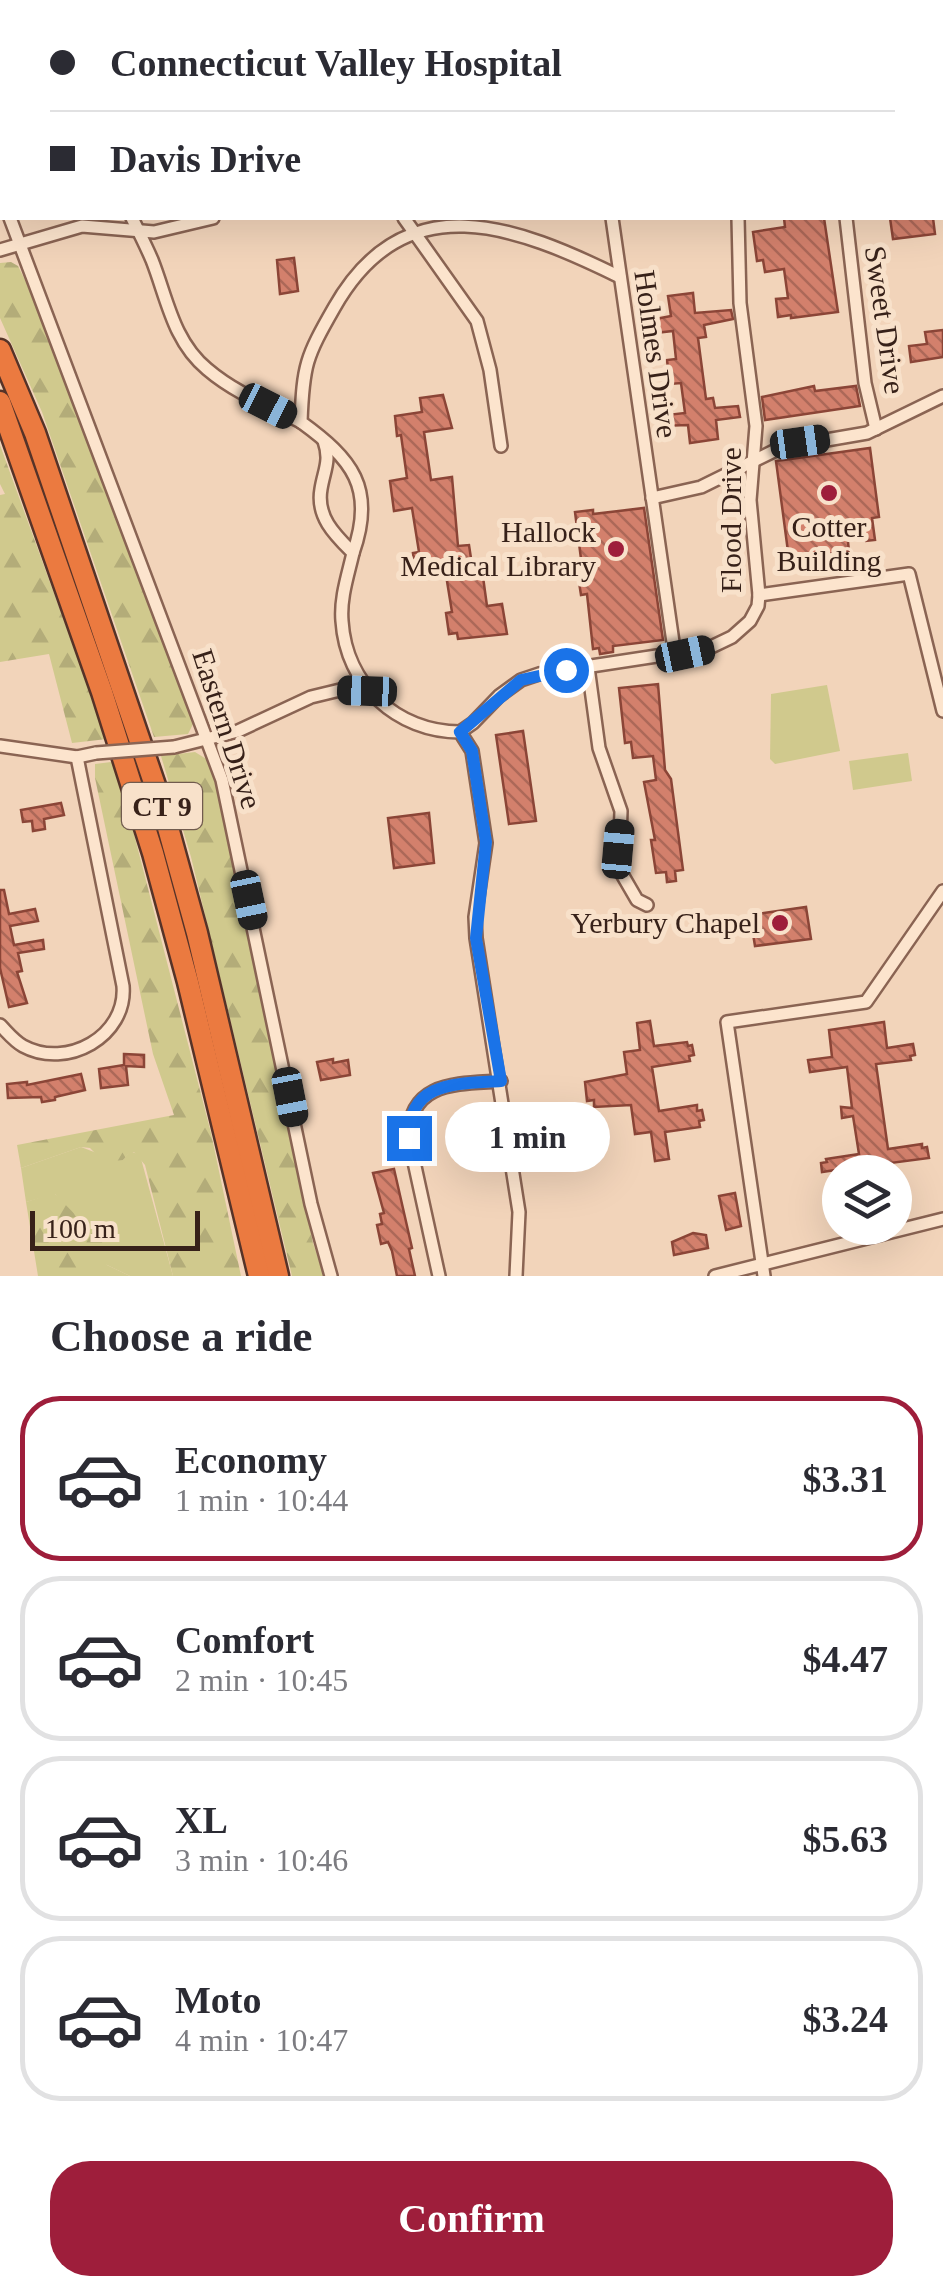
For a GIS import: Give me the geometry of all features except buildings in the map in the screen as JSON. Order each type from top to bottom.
[{"type":"highway","name":"CT 9","points":[[0,350],[36,434],[162,806],[197,933],[278,1276]]},
{"type":"highway","name":"CT 9","points":[[0,402],[102,692],[149,840],[188,982],[259,1276]]},
{"type":"street","name":"Eastern Drive","points":[[11,220],[208,738],[233,822],[311,1204],[331,1276]]},
{"type":"street","points":[[133,220],[182,340],[204,367],[236,391],[301,422],[335,446],[360,491],[363,512],[344,592],[342,619],[345,644],[367,691],[415,726],[436,732],[460,732],[472,751],[486,842],[476,938],[520,1212],[516,1276]]},
{"type":"street","points":[[0,250],[82,226],[138,231],[174,229],[207,220]]},
{"type":"street","points":[[405,220],[476,321],[490,370],[501,446]]},
{"type":"street","name":"Holmes Drive","points":[[612,220],[674,656]]},
{"type":"street","name":"Flood Drive","points":[[460,732],[521,680],[709,648],[732,637],[750,621],[759,595],[750,500],[756,426],[740,303],[738,220]]},
{"type":"street","name":"Sweet Drive","points":[[846,220],[865,383],[876,429]]},
{"type":"street","points":[[301,422],[302,379],[308,355],[341,296],[365,267],[412,231],[452,226],[492,228],[573,254],[620,277]]},
{"type":"street","points":[[652,498],[701,487],[800,442],[876,429],[943,396]]},
{"type":"street","points":[[324,441],[329,461],[321,490],[322,512],[334,533],[353,552]]},
{"type":"street","points":[[759,595],[908,574],[943,711]]},
{"type":"street","points":[[588,668],[599,748],[621,811],[619,869],[637,900],[647,905]]},
{"type":"street","points":[[0,746],[76,756],[174,747],[238,731],[311,696],[340,690],[367,691]]},
{"type":"street","points":[[0,1025],[22,1046],[54,1054],[69,1053],[86,1048],[114,1026],[124,999],[76,756]]},
{"type":"street","points":[[763,1271],[727,1022],[866,1002],[943,891]]},
{"type":"street","points":[[439,1276],[409,1138],[412,1117],[421,1102],[440,1086],[501,1081]]},
{"type":"street","points":[[714,1276],[763,1271],[943,1219]]},
{"type":"green space","points":[[0,263],[18,266],[26,282],[133,556],[193,724],[188,734],[154,737],[42,412],[0,318]]},
{"type":"green space","points":[[0,445],[107,739],[72,743],[49,654],[0,662],[0,495],[5,494],[0,484]]},
{"type":"green space","points":[[827,685],[840,751],[775,764],[770,759],[771,694]]},
{"type":"green space","points":[[195,752],[208,760],[217,786],[313,1243],[324,1276],[292,1276],[191,857],[161,756]]},
{"type":"green space","points":[[908,753],[912,781],[853,790],[849,761]]},
{"type":"green space","points":[[111,762],[117,768],[211,1133],[241,1276],[173,1276],[145,1165],[134,1152],[123,1160],[104,1162],[90,1148],[81,1147],[21,1168],[17,1145],[174,1115],[153,1054],[95,778],[95,764]]},
{"type":"green space","points":[[81,1147],[115,1160],[123,1160],[130,1151],[140,1155],[173,1276],[130,1276],[107,1265],[55,1194],[26,1202],[21,1168]]},
{"type":"green space","points":[[54,1193],[102,1242],[107,1265],[130,1276],[38,1276],[26,1202]]},
{"type":"place","name":"Cotter Building","points":[[829,493]]},
{"type":"place","name":"Hallock Medical Library","points":[[616,549]]},
{"type":"place","name":"Yerbury Chapel","points":[[780,923]]},
{"type":"route","points":[[409,1138],[412,1117],[421,1102],[440,1086],[501,1081],[476,938],[475,917],[486,842],[472,751],[460,732],[521,680],[566,670]]}]
